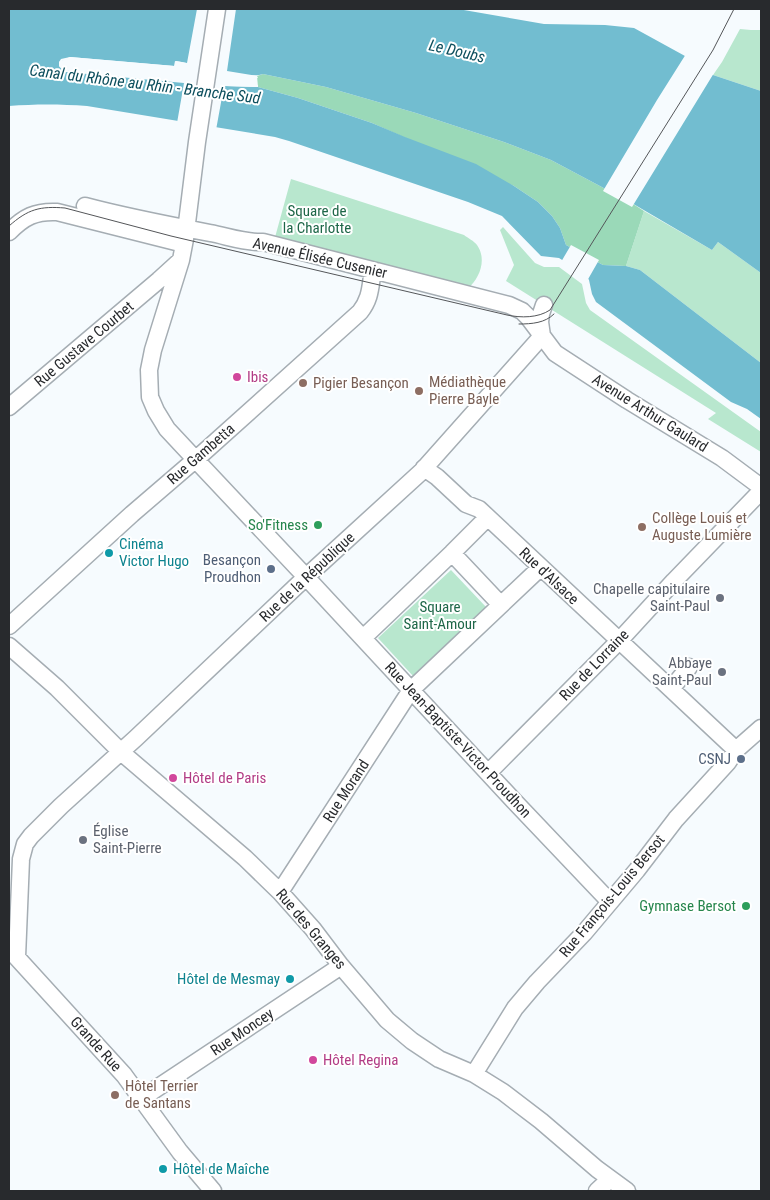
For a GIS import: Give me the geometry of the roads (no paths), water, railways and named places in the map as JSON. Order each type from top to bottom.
[{"type":"street","name":"Rue Jean-Baptiste-Victor Proudhon","points":[[217,9],[184,244],[149,370],[150,397],[156,411],[167,429],[194,459],[610,902]]},
{"type":"street","name":"Avenue Élisée Cusenier","points":[[85,206],[184,244],[263,242],[509,305],[522,311],[542,336]]},
{"type":"street","points":[[9,232],[22,219],[47,211],[184,244]]},
{"type":"street","name":"Rue Gustave Courbet","points":[[9,406],[159,280],[184,244]]},
{"type":"street","name":"Rue Gambetta","points":[[9,626],[360,312],[365,306],[369,295],[373,270]]},
{"type":"street","points":[[159,280],[165,315]]},
{"type":"street","points":[[542,336],[540,322],[544,305]]},
{"type":"street","name":"Rue de la République","points":[[11,957],[21,858],[25,844],[31,836],[424,468],[542,336]]},
{"type":"street","name":"Avenue Arthur Gaulard","points":[[542,336],[555,353],[722,458],[761,487]]},
{"type":"street","name":"Rue d'Alsace","points":[[424,468],[466,504],[483,514],[736,750]]},
{"type":"street","name":"Rue de Lorraine","points":[[488,773],[619,641],[761,491]]},
{"type":"street","points":[[363,638],[452,553],[483,514]]},
{"type":"street","points":[[452,553],[501,605]]},
{"type":"street","name":"Rue Morand","points":[[280,892],[411,690],[540,568]]},
{"type":"street","name":"Rue des Granges","points":[[9,646],[57,688],[121,752],[246,858],[313,929],[341,966],[387,1020],[412,1041],[439,1059],[474,1074],[503,1092],[542,1121],[597,1169],[627,1191]]},
{"type":"street","points":[[671,689],[689,667]]},
{"type":"street","name":"Rue François-Louis Bersot","points":[[474,1074],[515,1008],[584,933],[676,819],[728,762],[736,750],[761,728]]},
{"type":"street","name":"Grande Rue","points":[[11,957],[124,1075],[180,1152],[213,1191]]},
{"type":"street","name":"Rue Moncey","points":[[142,1098],[341,966]]},
{"type":"street","points":[[597,1191],[610,1178]]},
{"type":"water","points":[[9,9],[458,9],[544,24],[605,25],[634,28],[685,56],[713,75],[761,91],[761,273],[718,242],[712,250],[630,202],[551,160],[504,142],[416,113],[326,87],[263,74],[246,75],[176,61],[175,66],[70,57],[59,62],[59,66],[63,70],[226,86],[258,87],[298,98],[372,123],[476,164],[538,202],[552,216],[560,228],[566,245],[603,265],[626,266],[640,270],[761,363],[761,419],[747,409],[731,402],[596,302],[586,275],[559,258],[541,256],[502,216],[468,202],[275,137],[87,106],[48,104],[9,106]]},
{"type":"tram line","points":[[9,226],[28,212],[41,208],[65,208],[171,236],[507,315],[518,317],[540,315],[550,310],[713,50],[734,9]]},
{"type":"tram line","points":[[519,324],[542,321],[554,314]]},
{"type":"place","name":"Ibis","points":[[237,377]]},
{"type":"place","name":"Pigier Besançon","points":[[303,383]]},
{"type":"place","name":"Médiathèque Pierre Bayle","points":[[419,391]]},
{"type":"place","name":"So'Fitness","points":[[318,525]]},
{"type":"place","name":"Collège Louis et Auguste Lumière","points":[[642,527]]},
{"type":"place","name":"Cinéma Victor Hugo","points":[[109,553]]},
{"type":"place","name":"Besançon Proudhon","points":[[271,569]]},
{"type":"place","name":"Chapelle capitulaire Saint-Paul","points":[[720,598]]},
{"type":"place","name":"Abbaye Saint-Paul","points":[[722,672]]},
{"type":"place","name":"CSNJ","points":[[741,759]]},
{"type":"place","name":"Hôtel de Paris","points":[[173,778]]},
{"type":"place","name":"Église Saint-Pierre","points":[[83,840]]},
{"type":"place","name":"Gymnase Bersot","points":[[746,906]]},
{"type":"place","name":"Hôtel de Mesmay","points":[[290,979]]},
{"type":"place","name":"Hôtel Regina","points":[[313,1060]]},
{"type":"place","name":"Hôtel Terrier de Santans","points":[[115,1095]]},
{"type":"place","name":"Hôtel de Maîche","points":[[163,1169]]},
{"type":"water label","name":"Le Doubs","points":[[457,51]]},
{"type":"water label","name":"Canal du Rhône au Rhin - Branche Sud","points":[[145,84]]},
{"type":"park label","name":"Square de la Charlotte","points":[[317,220]]},
{"type":"park label","name":"Square Saint-Amour","points":[[440,616]]}]
